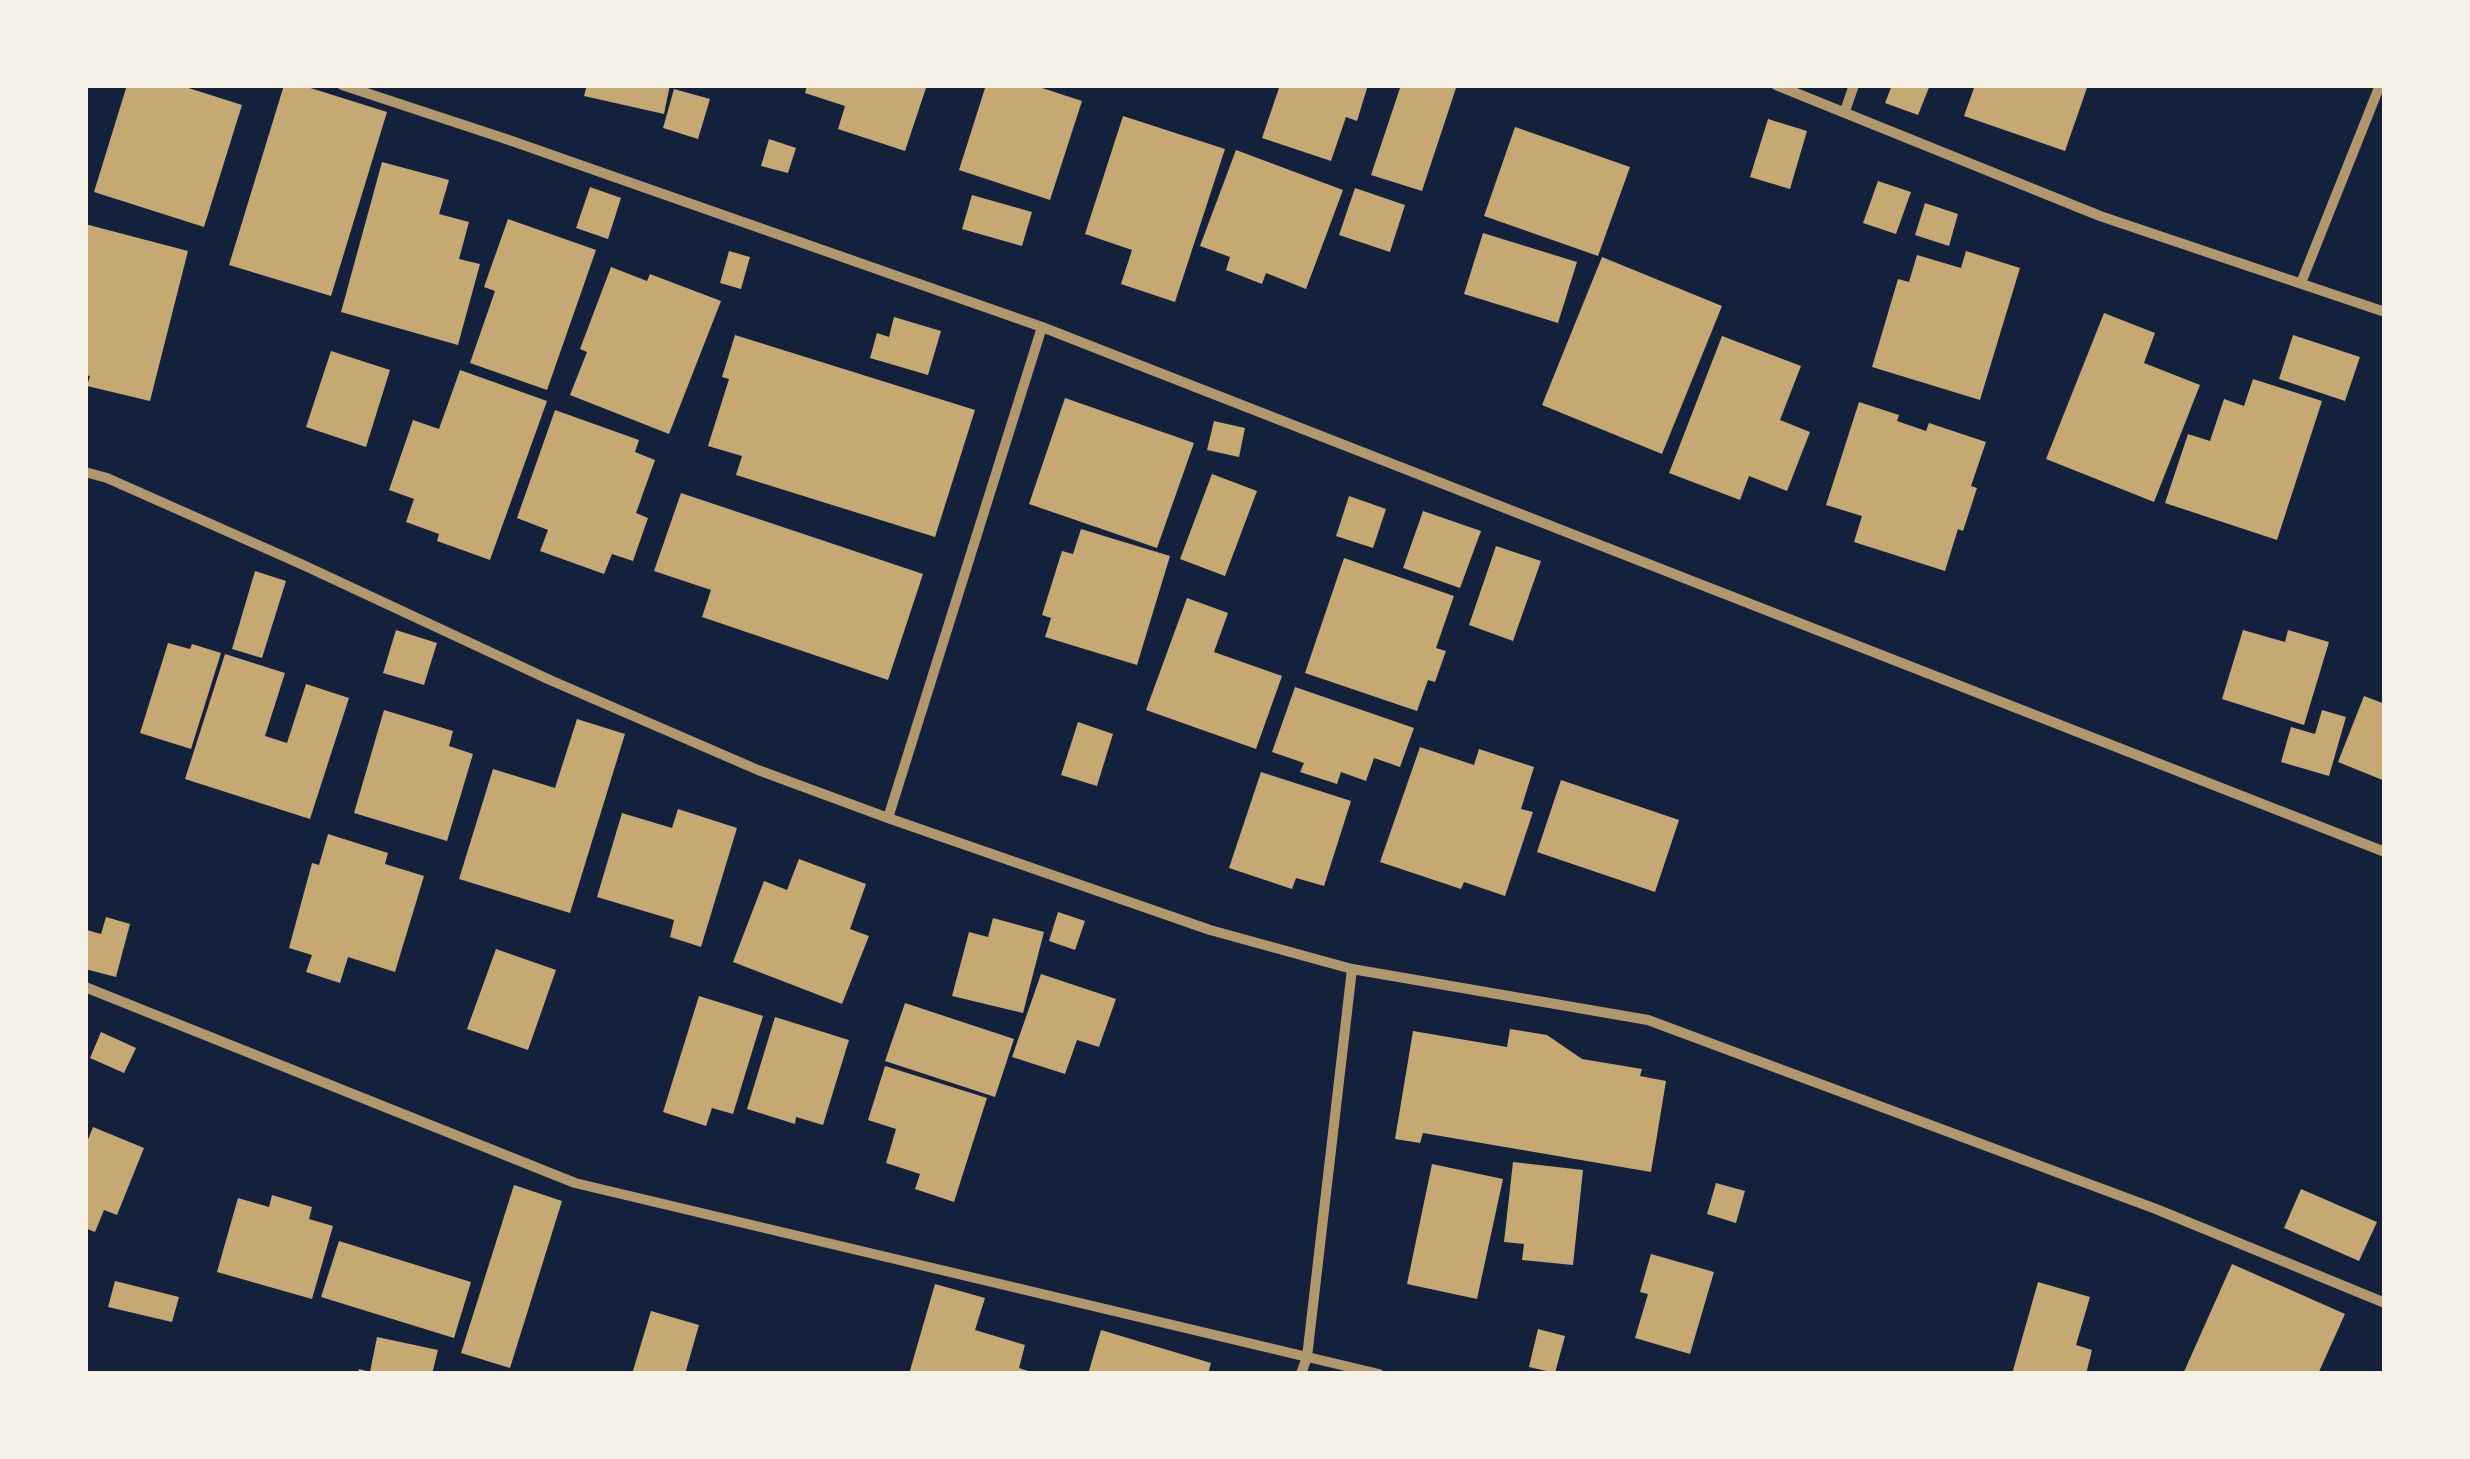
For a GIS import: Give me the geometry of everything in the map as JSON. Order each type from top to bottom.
[{"type":"street","points":[[342,85],[1042,327],[2385,852]]},
{"type":"street","points":[[1776,85],[2100,216],[2385,312]]},
{"type":"street","points":[[1845,112],[1854,85]]},
{"type":"street","points":[[2301,283],[2380,85]]},
{"type":"street","points":[[888,818],[1042,327]]},
{"type":"street","points":[[85,472],[266,548],[550,680],[758,770],[888,818],[1210,930],[1352,969],[1648,1020],[2156,1209],[2385,1303]]},
{"type":"street","points":[[1301,1374],[1307,1357],[1352,969]]},
{"type":"street","points":[[85,987],[575,1183],[1379,1374]]},
{"type":"building","points":[[127,85],[179,85],[242,105],[204,227],[94,192]]},
{"type":"building","points":[[284,85],[301,85],[387,112],[331,296],[229,265]]},
{"type":"building","points":[[587,85],[670,85],[664,114],[584,96]]},
{"type":"building","points":[[807,85],[927,85],[905,151],[838,129],[845,106],[805,93]]},
{"type":"building","points":[[986,85],[1033,85],[1082,101],[1050,200],[959,170]]},
{"type":"building","points":[[1280,85],[1368,85],[1357,121],[1346,117],[1331,161],[1262,138]]},
{"type":"building","points":[[1401,85],[1457,85],[1422,191],[1371,175]]},
{"type":"building","points":[[1892,85],[1930,85],[1918,115],[1885,103]]},
{"type":"building","points":[[1975,85],[2088,85],[2065,151],[1964,116]]},
{"type":"building","points":[[674,89],[710,99],[698,139],[663,128]]},
{"type":"building","points":[[1123,116],[1225,149],[1175,302],[1121,284],[1132,250],[1085,234]]},
{"type":"building","points":[[1768,119],[1807,131],[1790,189],[1750,177]]},
{"type":"building","points":[[1515,127],[1630,167],[1598,256],[1484,216]]},
{"type":"building","points":[[769,139],[796,148],[788,173],[761,166]]},
{"type":"building","points":[[1236,150],[1343,190],[1306,289],[1266,273],[1262,284],[1226,270],[1230,257],[1200,246]]},
{"type":"building","points":[[382,162],[449,180],[439,214],[469,222],[459,259],[480,264],[458,345],[341,312]]},
{"type":"building","points":[[1878,181],[1911,192],[1896,234],[1863,223]]},
{"type":"building","points":[[590,187],[621,198],[608,239],[576,228]]},
{"type":"building","points":[[1355,188],[1405,205],[1390,252],[1339,235]]},
{"type":"building","points":[[972,195],[1032,212],[1022,246],[962,229]]},
{"type":"building","points":[[1925,203],[1958,214],[1949,246],[1915,235]]},
{"type":"building","points":[[508,219],[596,250],[547,390],[470,363],[495,291],[484,287]]},
{"type":"building","points":[[85,224],[188,251],[150,401],[87,386],[90,376],[85,375]]},
{"type":"building","points":[[1483,233],[1577,262],[1558,323],[1464,294]]},
{"type":"building","points":[[729,251],[750,257],[741,289],[720,283]]},
{"type":"building","points":[[1966,251],[2020,268],[1980,400],[1872,367],[1898,279],[1909,282],[1917,255],[1961,268]]},
{"type":"building","points":[[1602,257],[1722,306],[1662,454],[1542,405]]},
{"type":"building","points":[[611,267],[647,281],[650,274],[721,301],[669,434],[570,395],[587,352],[580,349]]},
{"type":"building","points":[[2104,313],[2155,333],[2144,363],[2200,385],[2154,502],[2046,459]]},
{"type":"building","points":[[894,317],[941,331],[928,375],[870,358],[877,333],[889,337]]},
{"type":"building","points":[[735,335],[975,410],[935,537],[736,475],[742,456],[708,446],[729,379],[722,377]]},
{"type":"building","points":[[2293,335],[2360,357],[2345,401],[2279,379]]},
{"type":"building","points":[[1722,336],[1801,366],[1780,420],[1810,432],[1787,491],[1749,476],[1740,500],[1669,473]]},
{"type":"building","points":[[331,351],[390,370],[366,447],[306,427]]},
{"type":"building","points":[[460,370],[547,401],[490,560],[437,541],[439,534],[406,522],[414,499],[389,490],[413,420],[439,429]]},
{"type":"building","points":[[2253,379],[2322,401],[2277,540],[2165,503],[2188,434],[2210,441],[2224,399],[2244,406]]},
{"type":"building","points":[[1065,398],[1194,443],[1157,548],[1029,504]]},
{"type":"building","points":[[1859,402],[1899,415],[1897,421],[1926,431],[1929,423],[1986,442],[1971,486],[1977,488],[1945,571],[1854,542],[1862,516],[1826,505]]},
{"type":"building","points":[[555,410],[639,440],[635,452],[655,460],[636,513],[648,518],[633,561],[612,554],[604,574],[540,551],[548,530],[517,518]]},
{"type":"building","points":[[1214,421],[1245,428],[1239,457],[1207,450]]},
{"type":"building","points":[[1212,474],[1257,491],[1225,576],[1180,559]]},
{"type":"building","points":[[681,493],[923,574],[888,680],[702,617],[711,590],[654,571]]},
{"type":"building","points":[[1349,496],[1386,509],[1373,548],[1336,536]]},
{"type":"building","points":[[1423,511],[1481,531],[1460,588],[1403,568]]},
{"type":"building","points":[[1081,529],[1170,556],[1137,665],[1045,637],[1051,618],[1042,615],[1062,551],[1073,554]]},
{"type":"building","points":[[1496,546],[1541,561],[1513,641],[1469,625]]},
{"type":"building","points":[[1344,558],[1454,596],[1436,648],[1446,651],[1435,682],[1428,680],[1417,711],[1305,673]]},
{"type":"building","points":[[255,571],[286,581],[262,658],[232,649]]},
{"type":"building","points":[[1187,598],[1228,613],[1214,652],[1282,676],[1256,749],[1146,710]]},
{"type":"building","points":[[396,630],[437,643],[424,685],[383,673]]},
{"type":"building","points":[[2243,630],[2285,642],[2288,630],[2329,642],[2304,725],[2222,699]]},
{"type":"building","points":[[168,643],[190,649],[192,644],[221,653],[191,749],[140,733]]},
{"type":"building","points":[[225,654],[285,673],[265,736],[287,743],[306,684],[349,698],[310,819],[185,779]]},
{"type":"building","points":[[1295,687],[1414,728],[1400,767],[1374,758],[1366,781],[1341,772],[1337,784],[1300,772],[1304,763],[1272,752]]},
{"type":"building","points":[[2364,696],[2385,704],[2385,781],[2338,762]]},
{"type":"building","points":[[384,710],[453,731],[449,746],[473,754],[447,841],[354,813]]},
{"type":"building","points":[[2322,710],[2346,717],[2329,776],[2281,762],[2291,727],[2315,734]]},
{"type":"building","points":[[577,719],[625,734],[570,913],[459,879],[493,769],[555,788]]},
{"type":"building","points":[[1078,722],[1113,734],[1097,786],[1061,775]]},
{"type":"building","points":[[1420,747],[1474,765],[1479,749],[1534,767],[1521,809],[1533,812],[1505,896],[1464,882],[1461,889],[1380,862]]},
{"type":"building","points":[[1261,772],[1351,801],[1324,886],[1296,878],[1292,889],[1229,868]]},
{"type":"building","points":[[1561,780],[1679,820],[1655,892],[1537,852]]},
{"type":"building","points":[[678,809],[737,828],[701,947],[670,937],[674,920],[597,897],[622,813],[672,828]]},
{"type":"building","points":[[328,834],[388,853],[385,864],[424,876],[395,972],[348,957],[340,983],[306,972],[312,955],[289,948],[312,863],[319,865]]},
{"type":"building","points":[[799,859],[866,884],[850,929],[869,936],[842,1004],[733,962],[764,881],[787,890]]},
{"type":"building","points":[[1058,912],[1085,921],[1075,950],[1049,941]]},
{"type":"building","points":[[106,917],[130,924],[116,977],[85,969],[87,930],[101,934]]},
{"type":"building","points":[[993,918],[1044,932],[1023,1013],[952,996],[969,932],[988,937]]},
{"type":"building","points":[[496,949],[556,970],[528,1050],[467,1029]]},
{"type":"building","points":[[1041,974],[1116,999],[1099,1047],[1077,1040],[1065,1074],[1012,1057]]},
{"type":"building","points":[[699,996],[763,1016],[733,1114],[712,1108],[706,1126],[663,1112]]},
{"type":"building","points":[[905,1003],[1014,1039],[995,1097],[885,1061]]},
{"type":"building","points":[[775,1017],[849,1040],[823,1125],[796,1117],[795,1124],[747,1109]]},
{"type":"building","points":[[1510,1029],[1547,1035],[1582,1059],[1642,1069],[1640,1076],[1666,1081],[1651,1172],[1423,1133],[1420,1143],[1395,1139],[1413,1031],[1507,1047]]},
{"type":"building","points":[[101,1032],[136,1048],[124,1073],[90,1058]]},
{"type":"building","points":[[885,1066],[987,1098],[954,1202],[915,1189],[920,1174],[886,1163],[896,1129],[868,1120]]},
{"type":"building","points":[[93,1127],[144,1148],[117,1215],[104,1210],[95,1232],[85,1228],[85,1147]]},
{"type":"building","points":[[1513,1162],[1583,1170],[1573,1265],[1522,1260],[1524,1244],[1504,1242]]},
{"type":"building","points":[[1432,1164],[1503,1179],[1477,1299],[1407,1284]]},
{"type":"building","points":[[1716,1183],[1745,1191],[1736,1223],[1707,1214]]},
{"type":"building","points":[[514,1185],[562,1201],[510,1368],[461,1353]]},
{"type":"building","points":[[2301,1189],[2377,1222],[2359,1261],[2284,1228]]},
{"type":"building","points":[[272,1195],[312,1207],[309,1219],[333,1226],[312,1299],[217,1272],[238,1198],[269,1207]]},
{"type":"building","points":[[339,1241],[471,1282],[454,1338],[321,1297]]},
{"type":"building","points":[[1651,1254],[1714,1272],[1690,1354],[1635,1338],[1648,1294],[1640,1292]]},
{"type":"building","points":[[2232,1264],[2345,1314],[2318,1374],[2183,1374]]},
{"type":"building","points":[[115,1281],[179,1297],[172,1322],[108,1307]]},
{"type":"building","points":[[2038,1282],[2090,1297],[2076,1345],[2092,1350],[2086,1374],[2012,1374]]},
{"type":"building","points":[[935,1284],[985,1298],[975,1330],[1025,1345],[1019,1368],[1037,1374],[909,1374]]},
{"type":"building","points":[[651,1311],[699,1325],[685,1374],[632,1374]]},
{"type":"building","points":[[1538,1329],[1565,1336],[1555,1373],[1529,1367]]},
{"type":"building","points":[[1101,1330],[1211,1363],[1208,1374],[1088,1374]]},
{"type":"building","points":[[377,1337],[438,1350],[432,1374],[358,1374],[359,1369],[370,1372]]}]
